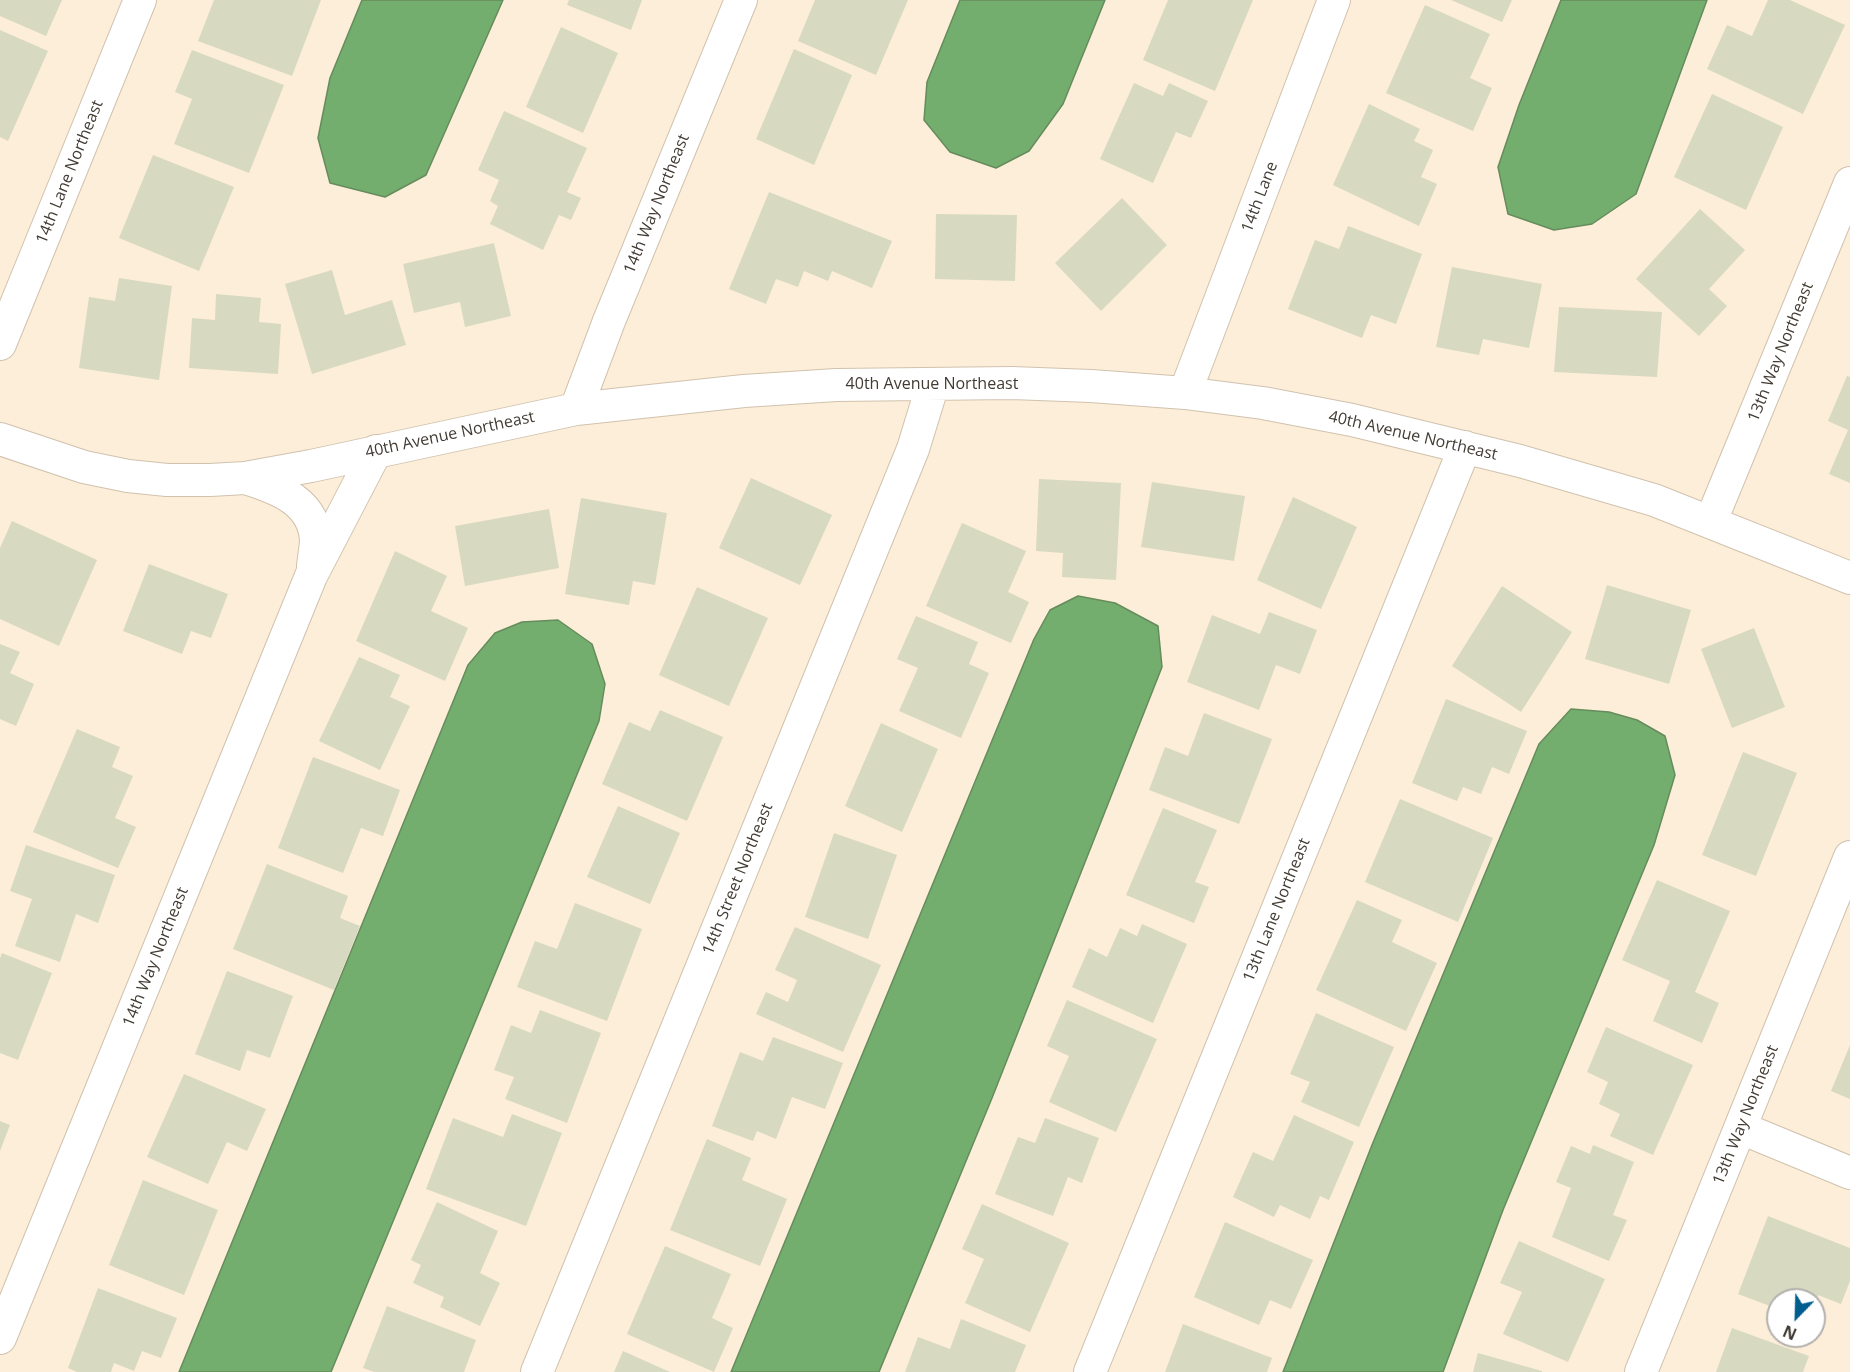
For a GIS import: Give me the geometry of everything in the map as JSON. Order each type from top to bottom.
[{"type":"street","name":"14th Lane Northeast","points":[[0,344],[140,0]]},
{"type":"street","name":"14th Way Northeast","points":[[576,409],[609,321],[741,0]]},
{"type":"street","name":"14th Lane","points":[[1185,393],[1335,0]]},
{"type":"street","name":"13th Way Northeast","points":[[1712,521],[1850,183]]},
{"type":"street","name":"14th Street Northeast","points":[[537,1372],[908,460],[933,384]]},
{"type":"street","name":"40th Avenue Northeast","points":[[0,439],[84,467],[128,476],[167,480],[210,480],[244,478],[311,466],[576,409],[744,391],[836,385],[1012,384],[1091,386],[1185,393],[1275,405],[1352,420],[1578,476],[1712,521],[1850,578]]},
{"type":"street","name":"13th Lane Northeast","points":[[1090,1372],[1465,447]]},
{"type":"street","name":"14th Way Northeast","points":[[0,1338],[311,576],[376,451]]},
{"type":"street","name":"14th Way Northeast","points":[[244,478],[288,494],[303,508],[312,523],[316,541],[311,576]]},
{"type":"street","name":"13th Way Northeast","points":[[1641,1372],[1850,857]]},
{"type":"street","points":[[1741,1128],[1850,1173]]},
{"type":"shaded area","points":[[362,0],[503,0],[426,175],[385,197],[330,183],[318,138],[330,78]]},
{"type":"shaded area","points":[[960,0],[1105,0],[1063,104],[1029,151],[996,168],[950,152],[924,120],[927,82]]},
{"type":"shaded area","points":[[1561,0],[1707,0],[1636,194],[1592,224],[1554,230],[1508,214],[1498,167],[1519,105]]},
{"type":"shaded area","points":[[1078,596],[1115,603],[1158,626],[1162,667],[992,1098],[879,1372],[731,1372],[1034,639],[1050,610]]},
{"type":"shaded area","points":[[558,620],[592,644],[605,684],[599,721],[331,1372],[179,1372],[468,665],[495,633],[522,622]]},
{"type":"shaded area","points":[[1571,709],[1609,712],[1637,720],[1665,736],[1675,775],[1654,845],[1503,1210],[1443,1372],[1283,1372],[1372,1145],[1539,744]]},
{"type":"building","points":[[0,0],[62,0],[46,36],[0,16]]},
{"type":"building","points":[[214,0],[321,0],[292,76],[198,41]]},
{"type":"building","points":[[569,0],[642,0],[631,30],[567,5]]},
{"type":"building","points":[[815,0],[908,0],[876,75],[798,41]]},
{"type":"building","points":[[1168,0],[1253,0],[1215,91],[1143,60]]},
{"type":"building","points":[[1451,0],[1512,0],[1502,22]]},
{"type":"building","points":[[1768,0],[1790,0],[1845,25],[1803,114],[1707,69],[1727,25],[1752,36]]},
{"type":"building","points":[[1425,5],[1490,34],[1470,78],[1492,88],[1473,131],[1386,93]]},
{"type":"building","points":[[561,27],[618,53],[583,133],[526,107]]},
{"type":"building","points":[[0,30],[48,51],[8,141],[0,137]]},
{"type":"building","points":[[794,49],[852,75],[814,165],[756,139]]},
{"type":"building","points":[[192,50],[284,85],[249,173],[174,144],[192,99],[175,92]]},
{"type":"building","points":[[1134,83],[1163,96],[1169,83],[1208,101],[1191,138],[1176,132],[1153,183],[1100,159]]},
{"type":"building","points":[[1712,94],[1783,127],[1746,210],[1674,177]]},
{"type":"building","points":[[1369,104],[1420,129],[1414,141],[1433,150],[1421,177],[1437,184],[1419,226],[1333,185]]},
{"type":"building","points":[[504,111],[587,148],[567,192],[581,198],[571,220],[559,215],[543,250],[490,224],[498,206],[490,201],[499,180],[478,170]]},
{"type":"building","points":[[153,155],[234,187],[199,271],[119,238]]},
{"type":"building","points":[[769,192],[892,241],[872,288],[832,271],[828,281],[804,271],[798,287],[776,279],[766,304],[729,289]]},
{"type":"building","points":[[1122,198],[1167,245],[1101,311],[1055,263]]},
{"type":"building","points":[[1700,209],[1745,250],[1709,289],[1727,306],[1699,336],[1636,279]]},
{"type":"building","points":[[936,214],[1017,215],[1015,281],[935,279]]},
{"type":"building","points":[[1348,226],[1422,254],[1396,324],[1371,315],[1362,338],[1288,309],[1315,240],[1339,249]]},
{"type":"building","points":[[494,243],[511,316],[465,327],[460,302],[414,313],[403,264]]},
{"type":"building","points":[[1452,267],[1542,284],[1529,348],[1483,339],[1479,355],[1436,347]]},
{"type":"building","points":[[332,270],[345,315],[392,300],[406,345],[312,374],[285,284]]},
{"type":"building","points":[[119,278],[172,286],[159,380],[79,368],[89,297],[115,301]]},
{"type":"building","points":[[216,294],[261,298],[259,322],[281,324],[278,374],[189,368],[192,318],[215,320]]},
{"type":"building","points":[[1559,307],[1662,312],[1657,377],[1554,372]]},
{"type":"building","points":[[1847,376],[1850,377],[1850,483],[1829,474],[1848,430],[1828,421]]},
{"type":"building","points":[[751,478],[832,515],[800,585],[719,548]]},
{"type":"building","points":[[1039,479],[1121,483],[1116,580],[1062,577],[1063,553],[1036,551]]},
{"type":"building","points":[[1152,482],[1245,496],[1234,561],[1141,547]]},
{"type":"building","points":[[1293,497],[1357,527],[1321,609],[1257,580]]},
{"type":"building","points":[[581,498],[667,513],[655,585],[633,581],[629,605],[565,594]]},
{"type":"building","points":[[549,509],[559,568],[465,586],[455,526]]},
{"type":"building","points":[[12,521],[97,560],[59,646],[0,619],[0,548]]},
{"type":"building","points":[[962,523],[1026,551],[1008,592],[1029,602],[1011,643],[926,606]]},
{"type":"building","points":[[395,551],[447,576],[431,611],[468,628],[445,681],[356,641]]},
{"type":"building","points":[[149,564],[228,594],[211,638],[191,631],[182,654],[123,631]]},
{"type":"building","points":[[1607,585],[1691,610],[1669,684],[1585,659]]},
{"type":"building","points":[[1502,586],[1572,632],[1521,712],[1452,666]]},
{"type":"building","points":[[697,587],[768,618],[729,706],[659,675]]},
{"type":"building","points":[[1269,612],[1317,630],[1300,674],[1276,665],[1259,710],[1187,682],[1212,615],[1260,634]]},
{"type":"building","points":[[916,616],[978,642],[969,664],[989,673],[961,738],[899,711],[918,668],[897,659]]},
{"type":"building","points":[[1754,628],[1785,707],[1732,728],[1701,649]]},
{"type":"building","points":[[0,644],[20,652],[10,673],[34,684],[16,726],[0,719]]},
{"type":"building","points":[[359,657],[400,675],[390,697],[410,706],[380,770],[319,741]]},
{"type":"building","points":[[1446,699],[1527,731],[1509,774],[1492,767],[1481,794],[1463,787],[1457,801],[1412,783]]},
{"type":"building","points":[[660,710],[723,737],[687,821],[602,784],[629,722],[650,731]]},
{"type":"building","points":[[1204,713],[1272,739],[1239,824],[1149,790],[1165,747],[1188,756]]},
{"type":"building","points":[[881,723],[938,749],[902,832],[845,806]]},
{"type":"building","points":[[77,729],[120,747],[112,767],[133,776],[115,818],[136,827],[118,868],[33,832]]},
{"type":"building","points":[[1743,752],[1797,773],[1756,876],[1702,855]]},
{"type":"building","points":[[313,757],[400,790],[383,836],[361,828],[343,873],[278,848]]},
{"type":"building","points":[[1400,799],[1493,838],[1458,922],[1365,882]]},
{"type":"building","points":[[618,806],[680,833],[650,904],[587,877]]},
{"type":"building","points":[[1163,808],[1217,830],[1195,882],[1209,887],[1194,923],[1126,895]]},
{"type":"building","points":[[834,833],[897,855],[868,939],[805,917]]},
{"type":"building","points":[[26,845],[115,875],[98,923],[76,914],[60,962],[15,946],[32,899],[10,891]]},
{"type":"building","points":[[267,864],[348,896],[340,918],[360,926],[334,990],[233,949]]},
{"type":"building","points":[[1657,880],[1730,911],[1695,992],[1719,1003],[1702,1043],[1653,1021],[1670,981],[1622,960]]},
{"type":"building","points":[[1357,900],[1402,920],[1392,942],[1437,963],[1406,1031],[1316,990]]},
{"type":"building","points":[[575,903],[642,929],[607,1021],[517,987],[535,941],[557,949]]},
{"type":"building","points":[[1142,924],[1187,944],[1153,1023],[1072,987],[1089,948],[1107,957],[1120,928],[1137,936]]},
{"type":"building","points":[[795,927],[881,965],[843,1052],[756,1014],[766,992],[788,1002],[797,980],[775,970]]},
{"type":"building","points":[[2,953],[52,973],[18,1060],[0,1053],[0,958]]},
{"type":"building","points":[[227,971],[293,996],[270,1058],[247,1050],[240,1071],[195,1054]]},
{"type":"building","points":[[1067,1000],[1157,1039],[1116,1132],[1049,1102],[1069,1056],[1047,1046]]},
{"type":"building","points":[[540,1010],[601,1033],[567,1123],[505,1099],[514,1077],[494,1070],[511,1025],[531,1033]]},
{"type":"building","points":[[1316,1013],[1394,1047],[1359,1127],[1301,1102],[1310,1082],[1290,1074]]},
{"type":"building","points":[[1606,1027],[1693,1065],[1653,1155],[1610,1136],[1620,1114],[1599,1104],[1608,1082],[1587,1072]]},
{"type":"building","points":[[773,1037],[843,1063],[825,1109],[792,1097],[776,1139],[757,1131],[753,1141],[712,1126],[740,1052],[763,1061]]},
{"type":"building","points":[[1850,1045],[1850,1099],[1831,1091]]},
{"type":"building","points":[[184,1074],[266,1109],[247,1151],[227,1142],[208,1184],[147,1157]]},
{"type":"building","points":[[512,1114],[562,1133],[526,1226],[426,1189],[453,1118],[503,1137]]},
{"type":"building","points":[[1294,1115],[1354,1142],[1329,1200],[1320,1196],[1310,1219],[1280,1205],[1274,1217],[1233,1197],[1253,1152],[1273,1161]]},
{"type":"building","points":[[1045,1118],[1099,1138],[1082,1183],[1068,1177],[1053,1216],[995,1194],[1018,1137],[1035,1143]]},
{"type":"building","points":[[0,1121],[10,1125],[0,1151]]},
{"type":"building","points":[[707,1139],[751,1158],[742,1180],[787,1199],[760,1266],[670,1230]]},
{"type":"building","points":[[1593,1145],[1634,1162],[1613,1215],[1627,1220],[1609,1261],[1552,1237],[1571,1188],[1556,1182],[1571,1146],[1590,1154]]},
{"type":"building","points":[[143,1180],[218,1210],[184,1295],[109,1265]]},
{"type":"building","points":[[437,1202],[498,1231],[480,1273],[500,1283],[480,1326],[440,1307],[444,1297],[413,1283],[421,1265],[411,1260]]},
{"type":"building","points":[[982,1204],[1069,1243],[1030,1332],[965,1303],[984,1259],[962,1249]]},
{"type":"building","points":[[1768,1216],[1850,1248],[1850,1281],[1841,1304],[1826,1298],[1826,1288],[1766,1288],[1766,1304],[1738,1294]]},
{"type":"building","points":[[1225,1222],[1313,1260],[1291,1309],[1270,1300],[1259,1325],[1194,1297]]},
{"type":"building","points":[[1519,1241],[1605,1279],[1568,1362],[1503,1334],[1522,1292],[1500,1283]]},
{"type":"building","points":[[665,1246],[731,1274],[712,1318],[733,1328],[714,1372],[627,1334]]},
{"type":"building","points":[[98,1288],[177,1318],[161,1358],[142,1351],[134,1371],[114,1363],[111,1372],[77,1372],[68,1368]]},
{"type":"building","points":[[387,1306],[476,1340],[464,1372],[374,1372],[363,1368]]},
{"type":"building","points":[[961,1319],[1026,1345],[1015,1372],[905,1372],[918,1337],[950,1349]]},
{"type":"building","points":[[1183,1324],[1272,1358],[1267,1372],[1165,1372]]},
{"type":"building","points":[[1732,1328],[1766,1340],[1766,1348],[1787,1348],[1809,1356],[1803,1372],[1716,1372]]},
{"type":"building","points":[[623,1351],[670,1372],[614,1372]]},
{"type":"building","points":[[1478,1353],[1542,1371],[1542,1372],[1473,1372]]}]
